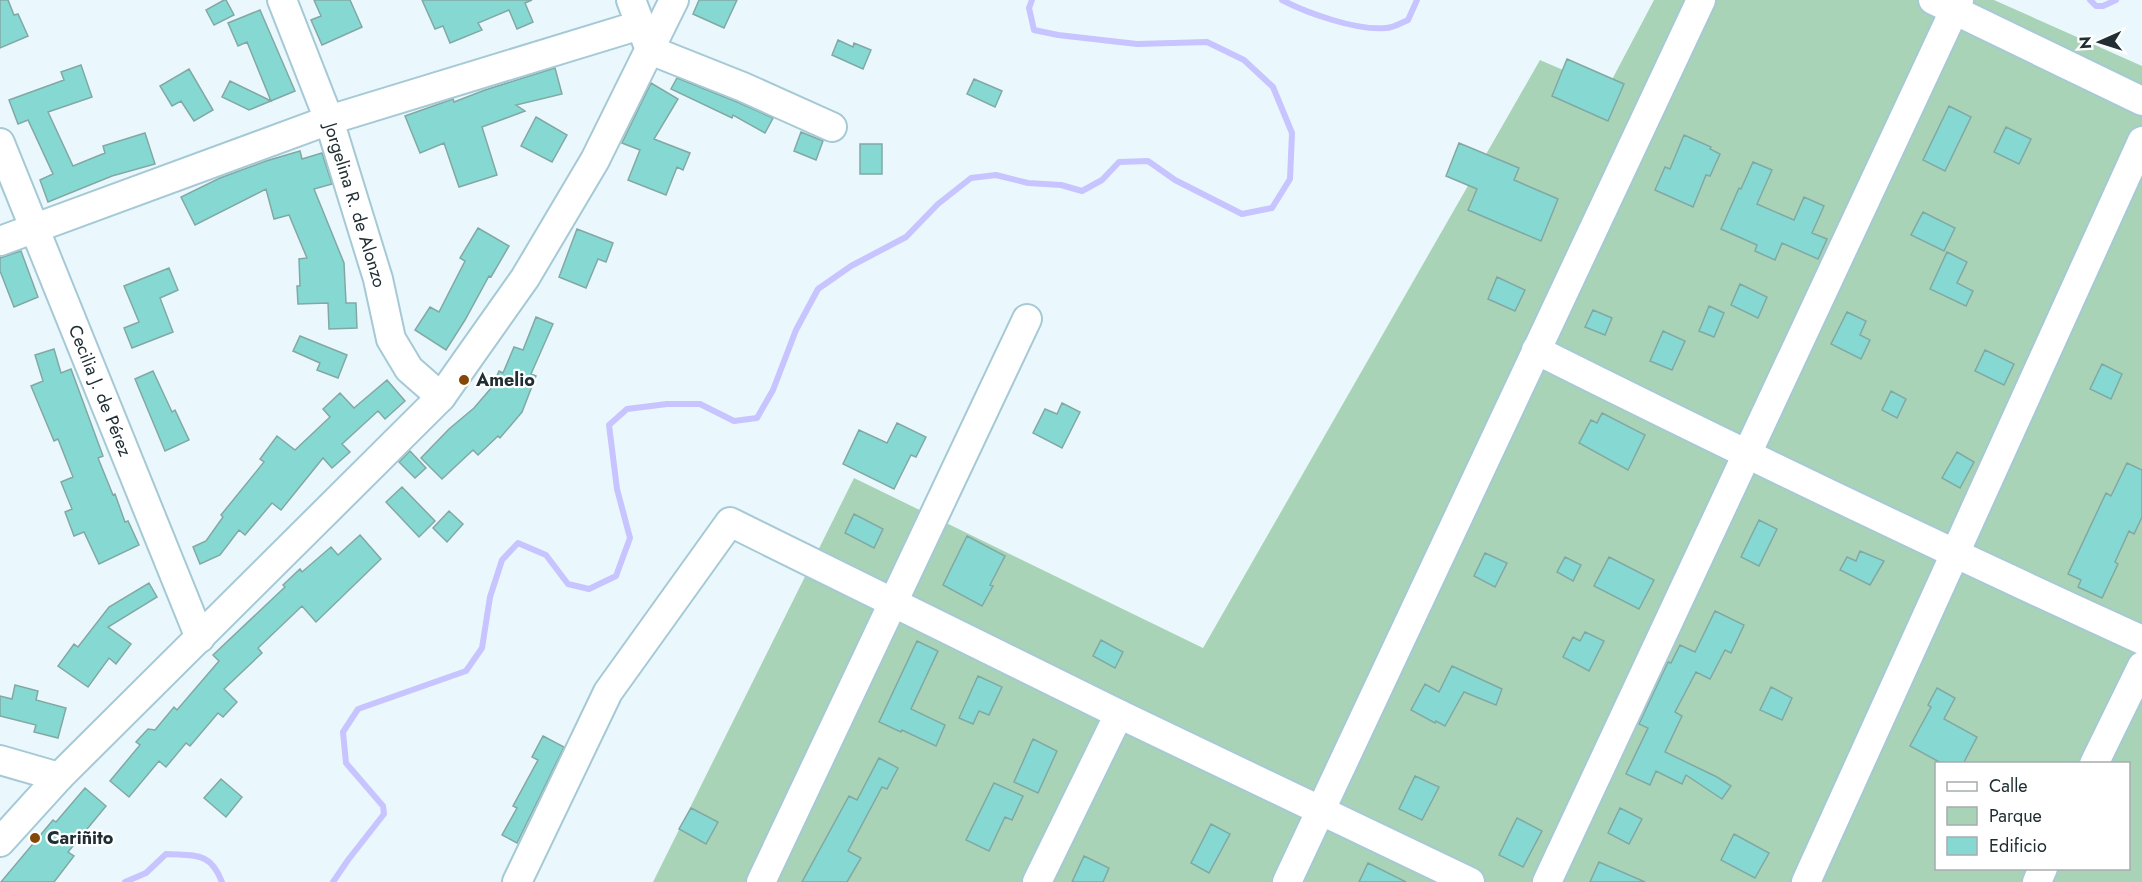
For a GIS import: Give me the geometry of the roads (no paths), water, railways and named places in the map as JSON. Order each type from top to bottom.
[{"type":"street","name":"Jorgelina R. de Alonzo","points":[[282,0],[329,120],[378,279],[391,339],[409,369],[441,397]]},
{"type":"street","points":[[0,241],[329,120],[640,25],[674,0]]},
{"type":"street","points":[[1287,882],[1701,0]]},
{"type":"street","points":[[1546,882],[1745,454],[1949,3],[2142,101]]},
{"type":"street","points":[[640,25],[743,87],[832,127]]},
{"type":"street","points":[[0,842],[59,777],[441,397],[525,278],[595,160],[640,25]]},
{"type":"street","points":[[1806,882],[2142,141]]},
{"type":"street","name":"Cecilia J. de Pérez","points":[[0,143],[200,638]]},
{"type":"street","points":[[761,882],[1027,319]]},
{"type":"street","points":[[1536,350],[1956,555],[2142,640]]},
{"type":"street","points":[[517,882],[608,692],[730,522],[1119,714],[1470,882]]},
{"type":"street","points":[[2095,762],[2142,666]]},
{"type":"street","points":[[1037,882],[1119,714]]},
{"type":"street","points":[[0,760],[59,777]]},
{"type":"waterway","points":[[333,882],[384,814],[383,806],[346,763],[343,732],[358,709],[466,671],[482,648],[490,597],[502,560],[518,543],[546,555],[568,584],[589,589],[616,576],[630,538],[617,489],[609,425],[627,409],[667,404],[700,404],[734,421],[757,418],[773,390],[796,330],[818,289],[851,266],[906,237],[938,204],[971,178],[996,175],[1028,183],[1061,185],[1082,191],[1102,180],[1119,162],[1148,161],[1175,180],[1242,214],[1272,208],[1290,179],[1292,133],[1273,87],[1244,60],[1207,42],[1137,44],[1034,30],[1029,8],[1032,0]]},
{"type":"waterway","points":[[1282,0],[1332,20],[1374,28],[1391,27],[1408,20],[1417,0]]},
{"type":"waterway","points":[[2090,0],[2096,6],[2103,6],[2116,0]]},
{"type":"waterway","points":[[125,882],[146,873],[166,854],[200,857],[207,860],[222,882]]},
{"type":"place","name":"Amelio","points":[[464,380]]},
{"type":"place","name":"Cariñito","points":[[35,838]]}]
